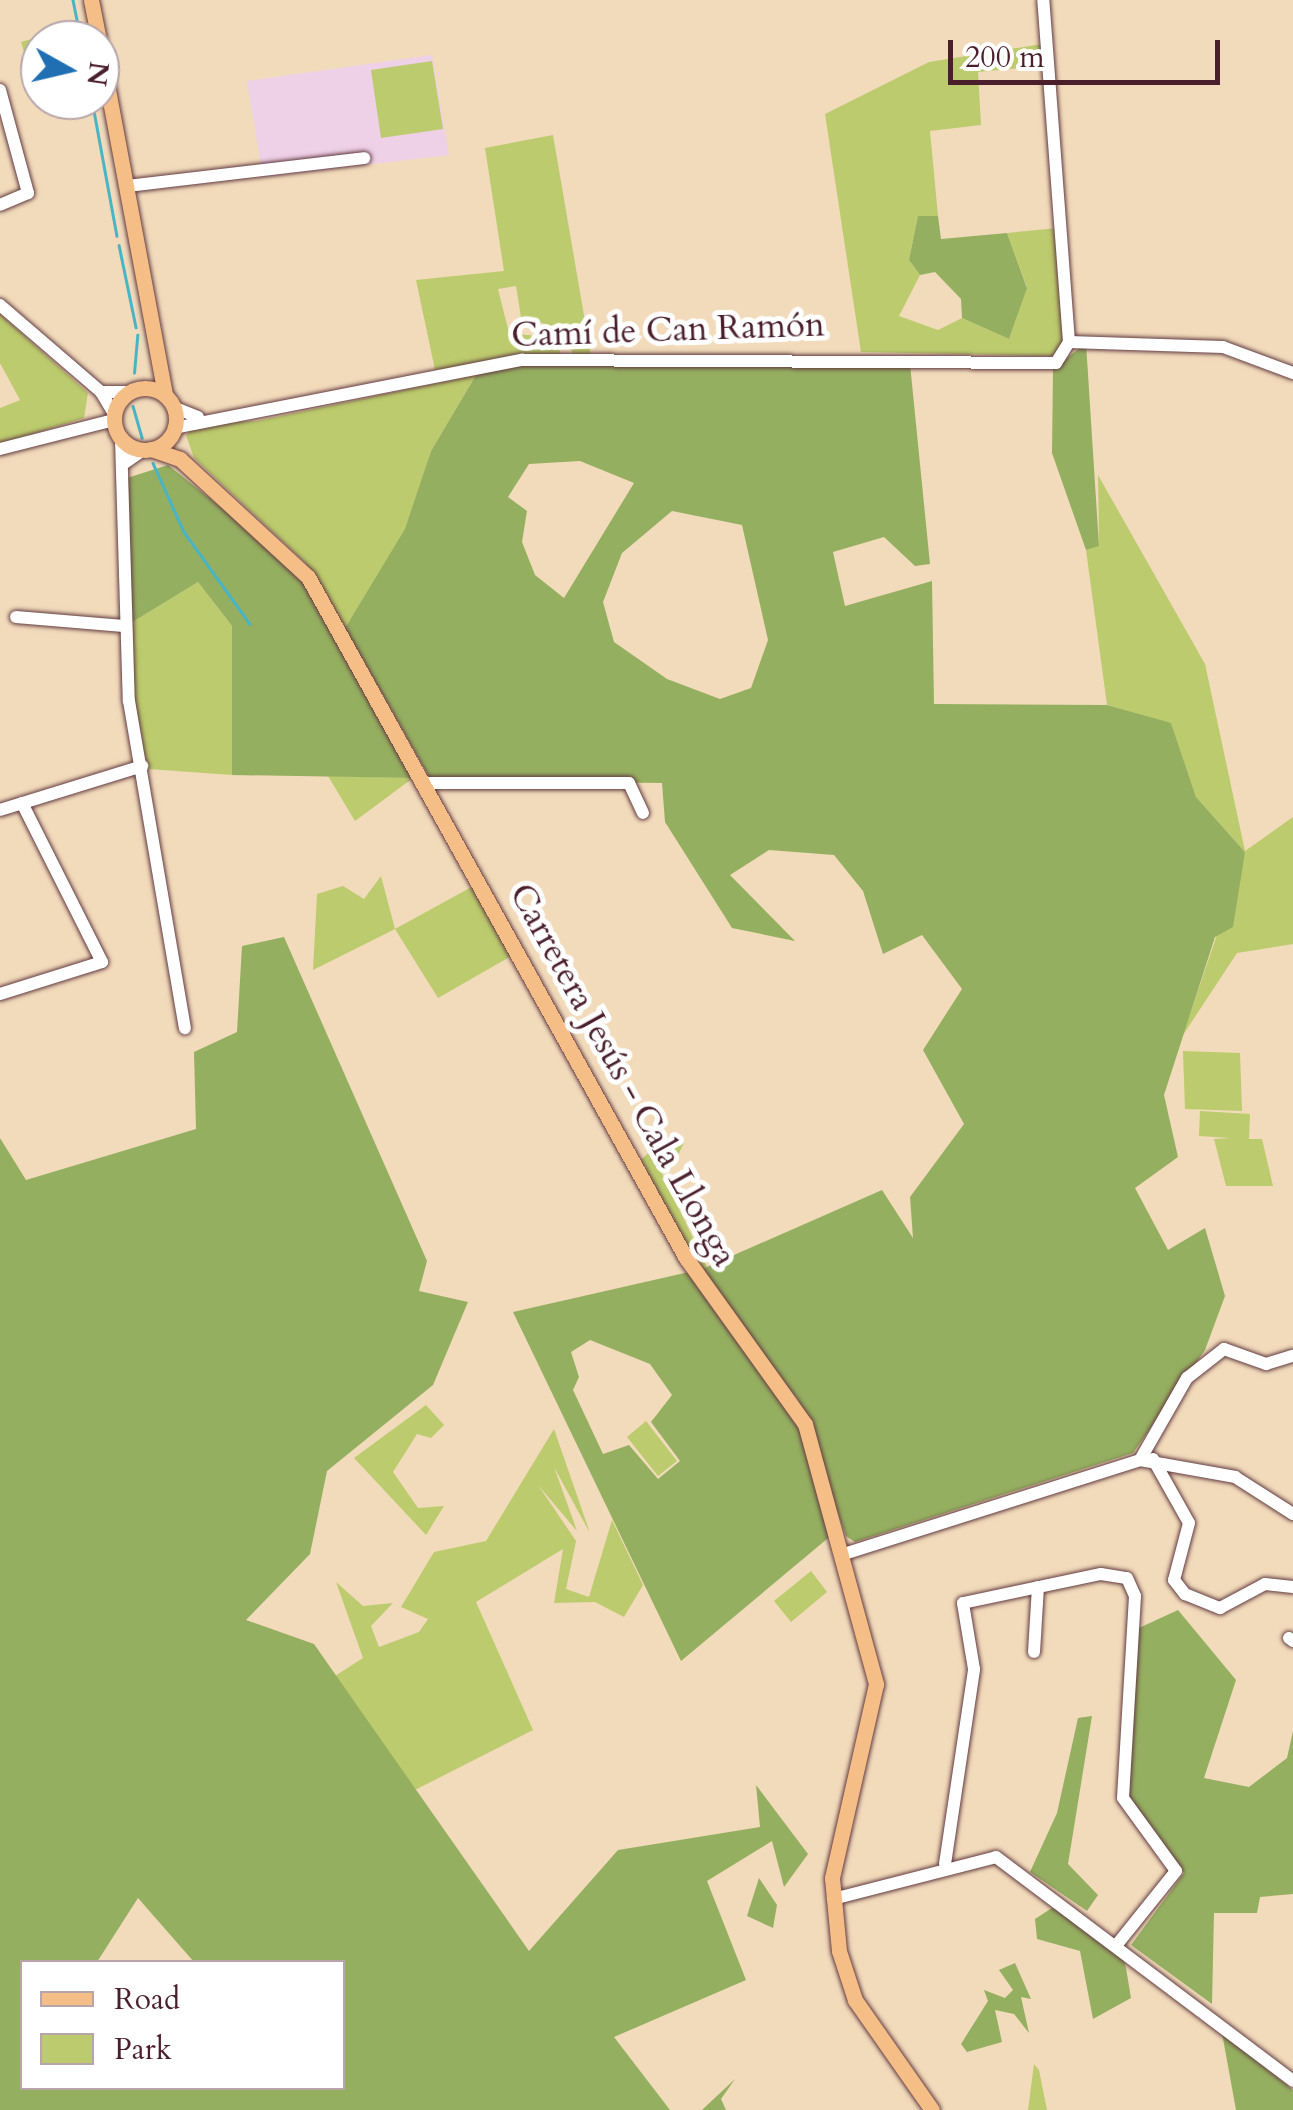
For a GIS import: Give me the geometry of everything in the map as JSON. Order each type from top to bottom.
[{"type":"main road","points":[[114,120],[155,364],[169,401],[180,460]]},
{"type":"main road","points":[[155,364],[114,417],[121,439],[147,449],[174,430]]},
{"type":"main road","points":[[133,390],[169,401]]},
{"type":"main road","name":"Carretera Jesús - Cala Llonga","points":[[147,449],[180,460],[300,565],[425,783],[686,1258],[805,1424],[844,1554],[876,1684],[833,1899],[847,1986],[932,2110]]},
{"type":"street","points":[[1043,0],[1069,342],[1223,347],[1293,372]]},
{"type":"street","points":[[0,90],[28,193],[0,205]]},
{"type":"street","points":[[127,186],[364,158]]},
{"type":"street","points":[[0,305],[100,391],[114,417],[0,449]]},
{"type":"street","name":"Camí de Can Ramón","points":[[174,430],[200,418],[522,360],[832,355],[1044,364],[1062,360],[1069,342]]},
{"type":"street","points":[[100,391],[133,390]]},
{"type":"street","points":[[88,423],[100,391]]},
{"type":"street","points":[[169,401],[200,418]]},
{"type":"street","points":[[121,439],[124,626],[184,1028]]},
{"type":"street","points":[[122,464],[147,449]]},
{"type":"street","points":[[16,616],[124,626]]},
{"type":"street","points":[[0,810],[142,766]]},
{"type":"street","points":[[425,783],[629,783],[643,813]]},
{"type":"street","points":[[0,994],[102,962],[22,803]]},
{"type":"street","points":[[1146,1459],[1187,1378],[1224,1349],[1266,1364],[1293,1356]]},
{"type":"street","points":[[844,1554],[1146,1459],[1234,1478],[1293,1514]]},
{"type":"street","points":[[1146,1459],[1189,1524],[1175,1562],[1185,1594],[1220,1608],[1265,1584],[1293,1587]]},
{"type":"street","points":[[946,1864],[974,1669],[958,1615],[963,1604],[1101,1574],[1128,1578],[1135,1596],[1123,1798],[1176,1872],[1120,1942]]},
{"type":"street","points":[[1034,1652],[1038,1587]]},
{"type":"street","points":[[833,1899],[946,1864],[996,1857],[1120,1942],[1293,2080]]},
{"type":"shaded area","points":[[432,55],[449,155],[263,177],[247,81]]},
{"type":"green space","points":[[1042,44],[1044,66],[978,72],[981,125],[930,131],[938,216],[918,217],[909,260],[920,275],[899,316],[938,330],[962,318],[1009,339],[1027,287],[1007,233],[1058,228],[1064,339],[1055,356],[861,352],[825,114],[929,62]]},
{"type":"green space","points":[[432,61],[443,129],[381,138],[371,70]]},
{"type":"green space","points":[[553,135],[591,356],[573,356],[566,329],[521,318],[516,286],[498,289],[509,333],[554,338],[562,356],[435,370],[416,280],[504,271],[485,148]]},
{"type":"green space","points":[[918,216],[938,216],[941,239],[1007,233],[1027,288],[1009,339],[962,318],[961,299],[935,272],[920,275],[909,260]]},
{"type":"green space","points":[[0,314],[88,393],[84,418],[0,444],[0,408],[20,400],[0,363]]},
{"type":"green space","points":[[1086,343],[1099,546],[1086,550],[1052,453],[1053,369]]},
{"type":"green space","points":[[516,364],[910,364],[930,564],[915,566],[884,537],[833,552],[845,606],[932,581],[934,704],[1107,705],[1171,723],[1196,797],[1245,852],[1233,927],[1215,937],[1164,1095],[1178,1157],[1135,1188],[1168,1250],[1205,1228],[1225,1296],[1205,1350],[1133,1453],[855,1542],[846,1536],[798,1400],[700,1270],[882,1190],[913,1238],[910,1197],[964,1124],[923,1050],[962,989],[922,935],[883,954],[863,891],[834,855],[769,850],[730,875],[795,941],[732,928],[665,822],[662,783],[431,780],[345,628],[405,529],[431,451],[476,375]],"holes":[[[580,461],[634,483],[564,598],[535,575],[522,542],[527,511],[508,497],[529,464]],[[672,511],[742,525],[768,640],[751,688],[720,699],[667,679],[614,642],[603,602],[622,553]]]},
{"type":"green space","points":[[476,375],[431,451],[406,529],[345,628],[305,562],[194,458],[186,435],[197,424],[257,421]]},
{"type":"green space","points":[[168,465],[294,566],[413,778],[232,775],[232,626],[198,582],[131,623],[127,478]]},
{"type":"green space","points":[[1098,475],[1205,664],[1245,851],[1293,817],[1293,944],[1237,953],[1183,1035],[1245,852],[1196,797],[1171,724],[1107,705],[1086,550],[1099,545]]},
{"type":"green space","points":[[198,582],[232,626],[232,775],[148,769],[133,702],[131,623]]},
{"type":"green space","points":[[328,776],[413,778],[355,821]]},
{"type":"green space","points":[[381,876],[395,929],[313,970],[317,894],[343,886],[364,899]]},
{"type":"green space","points":[[477,884],[515,954],[438,998],[395,929]]},
{"type":"green space","points":[[284,937],[427,1261],[419,1291],[468,1302],[433,1385],[327,1471],[310,1554],[246,1620],[314,1644],[529,1951],[618,1850],[760,1827],[756,1785],[808,1854],[784,1887],[772,1841],[707,1881],[746,1980],[614,2037],[670,2110],[0,2110],[0,1138],[26,1180],[196,1129],[194,1052],[237,1032],[242,946]]},
{"type":"green space","points":[[1183,1051],[1240,1053],[1242,1111],[1185,1109]]},
{"type":"green space","points":[[1200,1111],[1250,1114],[1249,1139],[1262,1139],[1273,1186],[1226,1186],[1214,1139],[1230,1138],[1199,1136]]},
{"type":"green space","points":[[684,1143],[675,1161],[658,1165],[707,1267],[700,1270],[641,1160],[657,1144]]},
{"type":"green space","points":[[689,1272],[796,1418],[833,1534],[681,1661],[513,1312]],"holes":[[[590,1340],[650,1364],[672,1395],[651,1422],[680,1461],[658,1479],[629,1445],[603,1454],[573,1390],[579,1377],[571,1352]]]},
{"type":"green space","points":[[426,1405],[444,1425],[431,1438],[417,1434],[393,1472],[418,1508],[444,1506],[426,1535],[354,1458]]},
{"type":"green space","points":[[646,1421],[677,1461],[658,1476],[627,1437]]},
{"type":"green space","points":[[554,1429],[590,1533],[554,1467],[577,1531],[538,1485],[576,1541],[566,1589],[589,1597],[612,1520],[643,1585],[624,1617],[595,1602],[554,1603],[563,1549],[476,1602],[533,1730],[413,1791],[335,1676],[363,1658],[336,1582],[363,1606],[393,1603],[371,1626],[379,1647],[419,1632],[428,1619],[401,1607],[434,1552],[486,1541]]},
{"type":"green space","points":[[811,1571],[827,1592],[791,1622],[774,1601]]},
{"type":"green space","points":[[1178,1610],[1236,1680],[1204,1778],[1249,1787],[1287,1758],[1293,1731],[1293,1894],[1260,1897],[1257,1913],[1214,1913],[1212,2004],[1131,1945],[1184,1873],[1128,1799],[1139,1628]]},
{"type":"green space","points":[[1092,1716],[1068,1864],[1098,1895],[1087,1911],[1030,1872],[1057,1813],[1078,1718]]},
{"type":"green space","points":[[759,1878],[777,1905],[773,1928],[747,1916]]},
{"type":"green space","points":[[1058,1904],[1120,1950],[1126,1968],[1131,1998],[1093,2019],[1080,1951],[1037,1939],[1035,1919]]},
{"type":"green space","points":[[1015,1963],[1031,1999],[1021,1997],[1029,2033],[1014,2014],[995,2010],[1002,2042],[967,2052],[961,2044],[988,2001],[984,1990],[1005,1998],[1013,1990],[999,1970]]},
{"type":"green space","points":[[1222,2033],[1293,2090],[1293,2110],[1236,2110]]},
{"type":"green space","points":[[1034,2064],[1039,2070],[1047,2110],[1028,2110]]},
{"type":"green space","points":[[735,2079],[721,2099],[726,2110],[702,2110]]},
{"type":"waterway","points":[[73,0],[77,20]]},
{"type":"waterway","points":[[96,120],[117,236]]},
{"type":"waterway","points":[[119,245],[136,327]]},
{"type":"waterway","points":[[134,373],[137,335]]},
{"type":"waterway","points":[[133,406],[142,438]]},
{"type":"waterway","points":[[153,463],[184,532],[250,624]]}]
